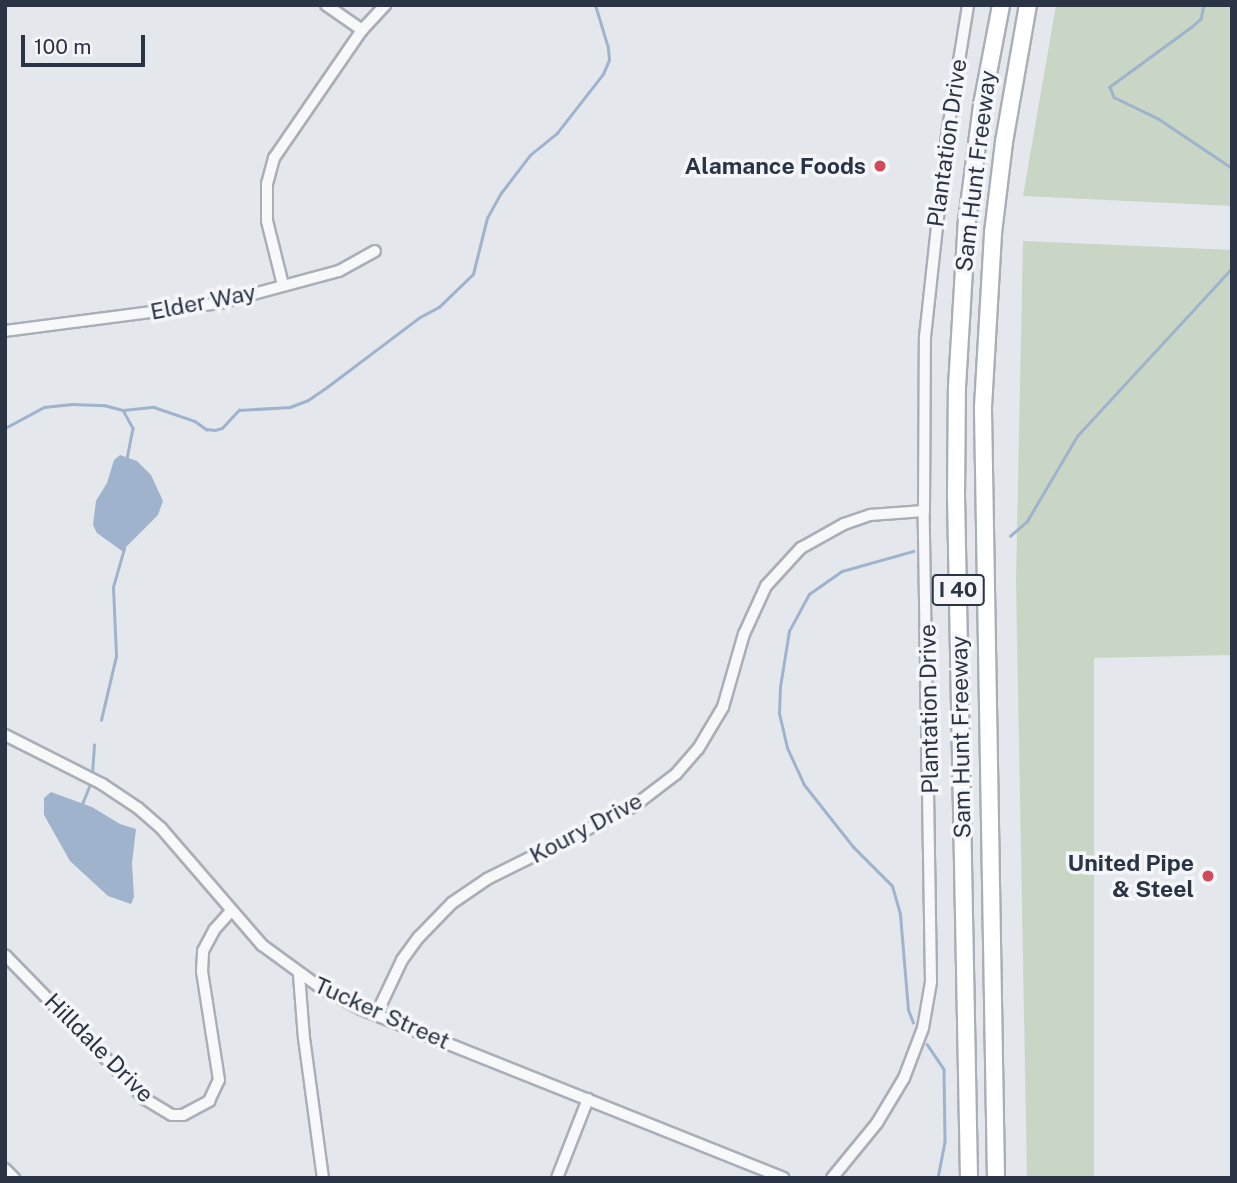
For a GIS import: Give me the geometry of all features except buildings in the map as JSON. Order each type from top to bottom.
[{"type":"highway","name":"Sam Hunt Freeway","points":[[969,1178],[956,496],[957,387],[967,220],[982,105],[1001,5]]},
{"type":"highway","name":"Sam Hunt Freeway","points":[[996,1178],[983,407],[993,233],[1004,142],[1028,5]]},
{"type":"street","points":[[326,5],[362,30]]},
{"type":"street","name":"Elder Way","points":[[5,331],[220,303],[283,285],[267,221],[267,184],[274,158],[362,30],[385,5]]},
{"type":"street","name":"Plantation Drive","points":[[832,1178],[892,1102],[915,1054],[928,1006],[933,928],[924,511],[925,337],[932,247],[954,83],[968,5]]},
{"type":"street","points":[[283,285],[340,271],[375,251]]},
{"type":"street","name":"Koury Drive","points":[[376,1015],[402,960],[419,937],[452,903],[487,879],[634,806],[676,774],[698,749],[723,707],[744,634],[760,597],[782,567],[801,548],[844,524],[870,515],[924,511]]},
{"type":"street","name":"Tucker Street","points":[[5,735],[102,784],[138,808],[168,835],[230,912],[262,946],[299,975],[341,999],[783,1178]]},
{"type":"street","name":"Hilldale Drive","points":[[5,955],[145,1099],[172,1115],[183,1115],[209,1101],[219,1080],[202,972],[203,951],[214,930],[230,912]]},
{"type":"street","points":[[299,975],[304,1038],[323,1178]]},
{"type":"street","points":[[557,1178],[588,1099]]},
{"type":"street","points":[[5,1170],[13,1178]]},
{"type":"green space","points":[[1056,5],[1232,5],[1232,206],[1023,196]]},
{"type":"green space","points":[[1023,241],[1232,250],[1232,655],[1094,658],[1094,1178],[1027,1178],[1016,580]]},
{"type":"water","points":[[120,455],[137,461],[151,475],[163,501],[158,515],[122,551],[97,533],[93,525],[96,501],[107,483],[114,460]]},
{"type":"water","points":[[51,792],[92,807],[120,824],[136,829],[132,863],[134,897],[131,904],[108,896],[70,861],[44,815],[44,798]]},
{"type":"waterway","points":[[5,428],[44,407],[72,404],[104,405],[123,410],[154,407],[195,421],[206,429],[215,430],[222,428],[239,410],[290,407],[308,400],[420,317],[439,307],[473,274],[487,218],[501,193],[530,155],[557,133],[603,74],[609,60],[608,48],[595,5]]},
{"type":"waterway","points":[[1204,5],[1201,19],[1192,27],[1110,87],[1114,97],[1159,119],[1232,168]]},
{"type":"waterway","points":[[1010,536],[1027,521],[1077,436],[1232,268]]},
{"type":"waterway","points":[[123,410],[133,428],[127,458]]},
{"type":"waterway","points":[[101,720],[116,656],[113,587],[124,549]]},
{"type":"waterway","points":[[913,551],[842,571],[809,594],[789,631],[780,687],[779,714],[787,748],[804,785],[853,847],[892,886],[900,914],[908,1010],[913,1023]]},
{"type":"waterway","points":[[92,774],[94,745]]},
{"type":"waterway","points":[[82,804],[90,784]]},
{"type":"waterway","points":[[927,1044],[944,1069],[945,1142],[938,1178]]},
{"type":"place","name":"Alamance Foods","points":[[880,166]]},
{"type":"place","name":"United Pipe & Steel","points":[[1208,876]]}]
